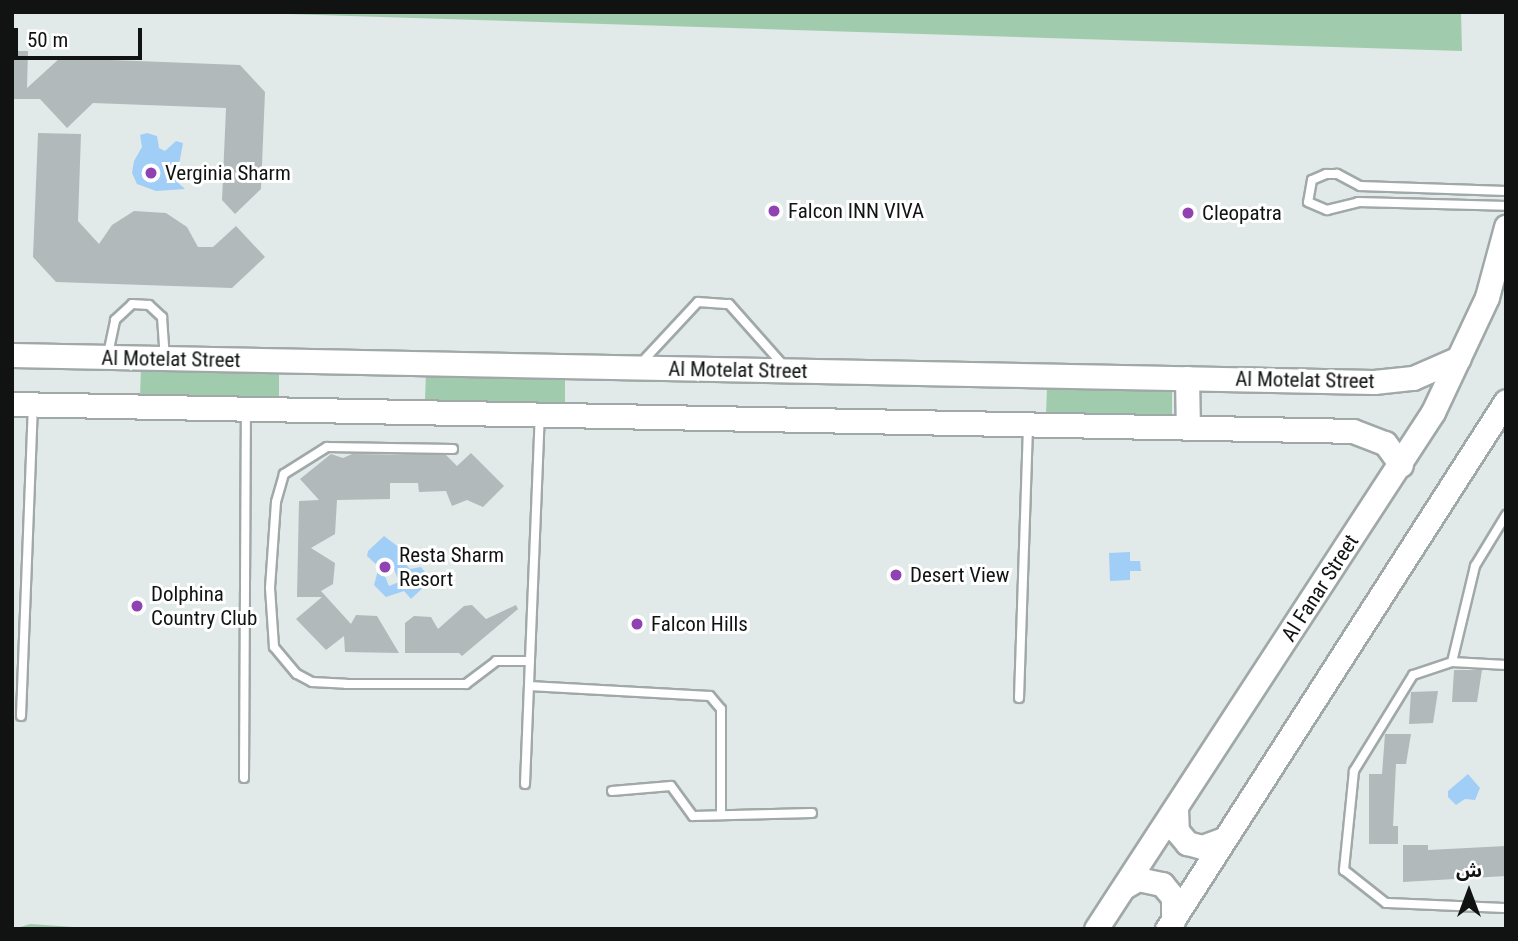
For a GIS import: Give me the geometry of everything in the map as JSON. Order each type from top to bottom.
[{"type":"street","name":"Al Fanar Street","points":[[1096,929],[1401,466],[1459,358],[1487,297],[1506,228]]},
{"type":"street","name":"Al Motelat Street","points":[[12,355],[1394,381],[1433,372],[1459,358]]},
{"type":"street","points":[[1187,378],[1188,428]]},
{"type":"street","points":[[1170,925],[1506,401]]},
{"type":"street","points":[[23,404],[1353,431],[1385,443],[1401,466]]},
{"type":"street","points":[[1176,808],[1177,831],[1187,843],[1202,848],[1224,839]]},
{"type":"street","points":[[1124,887],[1138,879],[1162,884],[1173,897],[1170,925]]},
{"type":"lane","points":[[1506,191],[1360,186],[1337,174],[1326,174],[1312,180],[1308,202],[1327,210],[1358,202],[1506,206]]},
{"type":"lane","points":[[637,368],[698,302],[729,304],[789,371]]},
{"type":"lane","points":[[108,358],[115,320],[132,304],[149,305],[162,317],[165,359]]},
{"type":"lane","points":[[22,716],[23,404]]},
{"type":"lane","points":[[244,778],[246,409]]},
{"type":"lane","points":[[525,784],[540,415]]},
{"type":"lane","points":[[1019,698],[1028,425]]},
{"type":"lane","points":[[453,449],[327,447],[284,474],[275,502],[271,576],[274,647],[297,674],[312,682],[346,684],[466,684],[496,661],[530,661]]},
{"type":"lane","points":[[1452,662],[1475,566],[1506,515]]},
{"type":"lane","points":[[1506,665],[1452,662],[1413,675],[1354,771],[1344,870],[1386,903],[1506,908]]},
{"type":"lane","points":[[529,686],[710,696],[721,709],[721,815]]},
{"type":"lane","points":[[612,791],[671,786],[693,816],[812,813]]},
{"type":"green space","points":[[225,12],[1461,12],[1462,51]]},
{"type":"green space","points":[[141,367],[279,369],[279,399],[140,397]]},
{"type":"green space","points":[[426,372],[565,375],[565,404],[425,401]]},
{"type":"green space","points":[[1047,387],[1172,389],[1172,416],[1046,415]]},
{"type":"green space","points":[[30,924],[103,929],[14,929]]},
{"type":"water","points":[[147,133],[157,136],[159,148],[165,151],[176,141],[183,143],[176,181],[185,189],[156,191],[137,184],[132,173],[134,161],[142,147],[140,135]]},
{"type":"water","points":[[384,536],[404,551],[402,560],[410,569],[421,567],[428,576],[428,583],[411,599],[404,591],[386,597],[374,585],[379,567],[367,556],[368,551]],"holes":[[[394,569],[399,582],[389,586],[384,574]]]},
{"type":"water","points":[[1130,552],[1130,561],[1140,561],[1141,571],[1130,571],[1130,580],[1110,581],[1109,553]]},
{"type":"water","points":[[1468,774],[1480,788],[1475,800],[1465,799],[1456,805],[1448,797],[1448,791]]},
{"type":"building","points":[[12,51],[28,51],[27,88],[60,58],[240,65],[265,92],[261,189],[235,214],[222,200],[226,108],[93,103],[67,128],[40,99],[12,99]]},
{"type":"building","points":[[38,133],[81,134],[78,221],[99,244],[112,225],[134,211],[166,213],[187,227],[198,247],[213,247],[236,226],[265,257],[232,288],[56,282],[33,257]]},
{"type":"building","points":[[471,453],[504,486],[483,507],[467,500],[452,506],[446,491],[419,492],[418,483],[390,483],[390,499],[337,500],[335,534],[311,548],[335,563],[333,584],[321,591],[351,624],[356,615],[377,616],[399,653],[345,652],[344,636],[326,650],[296,619],[322,597],[297,597],[299,501],[319,500],[300,479],[331,454],[343,458],[352,454],[446,455],[457,466]]},
{"type":"building","points":[[472,605],[486,619],[516,605],[518,609],[462,656],[459,653],[405,653],[405,623],[414,616],[431,617],[438,629],[464,606]]},
{"type":"building","points":[[1454,670],[1482,670],[1477,702],[1452,702]]},
{"type":"building","points":[[1438,691],[1433,723],[1409,724],[1411,692]]},
{"type":"building","points":[[1385,734],[1411,734],[1406,764],[1396,764],[1393,826],[1398,826],[1398,844],[1369,844],[1369,774],[1382,774]]},
{"type":"building","points":[[1403,845],[1428,845],[1428,850],[1506,846],[1506,876],[1403,882]]},
{"type":"place","name":"Verginia Sharm","points":[[151,173]]},
{"type":"place","name":"Falcon INN VIVA","points":[[774,211]]},
{"type":"place","name":"Cleopatra","points":[[1188,213]]},
{"type":"place","name":"Resta Sharm Resort","points":[[385,567]]},
{"type":"place","name":"Desert View","points":[[896,575]]},
{"type":"place","name":"Dolphina Country Club","points":[[137,606]]},
{"type":"place","name":"Falcon Hills","points":[[637,624]]}]
